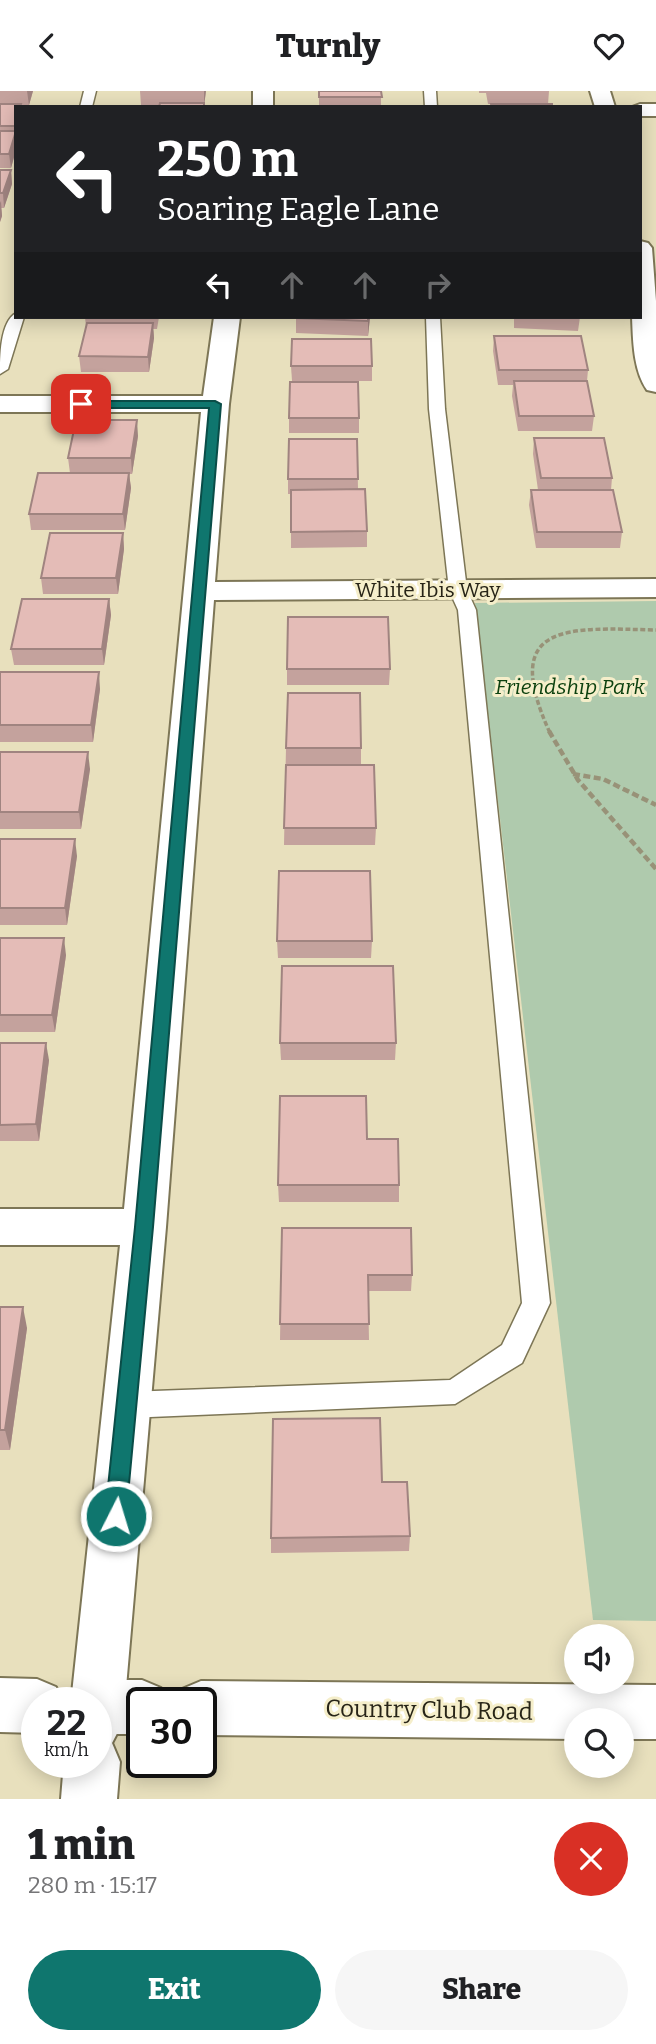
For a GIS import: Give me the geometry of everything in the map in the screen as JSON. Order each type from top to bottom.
[{"type":"street","points":[[642,279],[646,340],[656,384]]},
{"type":"street","points":[[109,1687],[127,1405],[215,404],[227,319]]},
{"type":"street","points":[[0,404],[215,404]]},
{"type":"street","name":"White Ibis Way","points":[[200,591],[656,588]]},
{"type":"street","points":[[0,1227],[144,1227]]},
{"type":"street","points":[[0,1705],[21,1706]]},
{"type":"street","name":"Country Club Road","points":[[217,1708],[656,1712]]},
{"type":"street","points":[[89,1799],[91,1778]]},
{"type":"lane","points":[[0,369],[16,319]]},
{"type":"lane","points":[[127,1405],[455,1392],[512,1354],[536,1303],[467,610],[458,590],[437,409],[433,319]]},
{"type":"path","points":[[656,630],[564,633],[547,639],[533,651],[529,671],[533,688],[555,741],[573,774],[656,869]]},
{"type":"path","points":[[573,774],[592,772],[623,792],[656,805]]},
{"type":"green space","name":"Friendship Park","points":[[656,601],[656,1621],[593,1620],[475,603]]},
{"type":"building","points":[[319,91],[381,91],[382,97],[319,97]]},
{"type":"building","points":[[160,103],[204,103],[204,105]]},
{"type":"building","points":[[0,104],[21,104],[14,105],[14,126],[0,126]]},
{"type":"building","points":[[491,104],[552,104],[552,105]]},
{"type":"building","points":[[0,131],[14,131],[9,154],[0,154]]},
{"type":"building","points":[[0,170],[11,170],[3,193],[0,193]]},
{"type":"building","points":[[320,319],[368,319],[368,321]]},
{"type":"building","points":[[87,323],[153,323],[148,357],[79,356]]},
{"type":"building","points":[[494,336],[581,336],[588,370],[499,370]]},
{"type":"building","points":[[292,339],[371,339],[372,366],[291,366]]},
{"type":"building","points":[[514,381],[587,381],[594,416],[519,416]]},
{"type":"building","points":[[290,382],[358,382],[359,418],[289,418]]},
{"type":"building","points":[[76,420],[137,420],[131,458],[68,458]]},
{"type":"building","points":[[534,438],[604,438],[612,478],[541,478]]},
{"type":"building","points":[[289,439],[357,439],[358,479],[288,479]]},
{"type":"building","points":[[38,473],[129,473],[123,514],[29,514]]},
{"type":"building","points":[[365,489],[367,531],[291,532],[291,490]]},
{"type":"building","points":[[531,490],[613,490],[622,532],[537,532]]},
{"type":"building","points":[[50,533],[123,533],[116,578],[41,578]]},
{"type":"building","points":[[22,599],[109,599],[102,649],[11,649]]},
{"type":"building","points":[[288,617],[388,617],[390,669],[287,669]]},
{"type":"building","points":[[0,672],[99,672],[91,725],[0,725]]},
{"type":"building","points":[[288,693],[360,693],[361,748],[286,748]]},
{"type":"building","points":[[0,752],[88,752],[79,812],[0,812]]},
{"type":"building","points":[[286,765],[374,765],[376,828],[284,828]]},
{"type":"building","points":[[0,839],[75,839],[65,908],[0,908]]},
{"type":"building","points":[[279,871],[370,871],[372,941],[277,941]]},
{"type":"building","points":[[0,938],[64,938],[52,1015],[0,1015]]},
{"type":"building","points":[[282,966],[393,966],[396,1043],[280,1043]]},
{"type":"building","points":[[0,1043],[46,1043],[36,1124],[0,1125]]},
{"type":"building","points":[[280,1096],[366,1096],[367,1139],[398,1139],[399,1185],[278,1185]]},
{"type":"building","points":[[282,1228],[411,1228],[412,1275],[368,1275],[369,1324],[280,1324]]},
{"type":"building","points":[[0,1307],[23,1307],[5,1430],[0,1430]]},
{"type":"building","points":[[380,1418],[382,1482],[407,1482],[410,1536],[271,1538],[273,1419]]},
{"type":"route","points":[[81,404],[215,404],[144,1227],[116,1516]]}]
